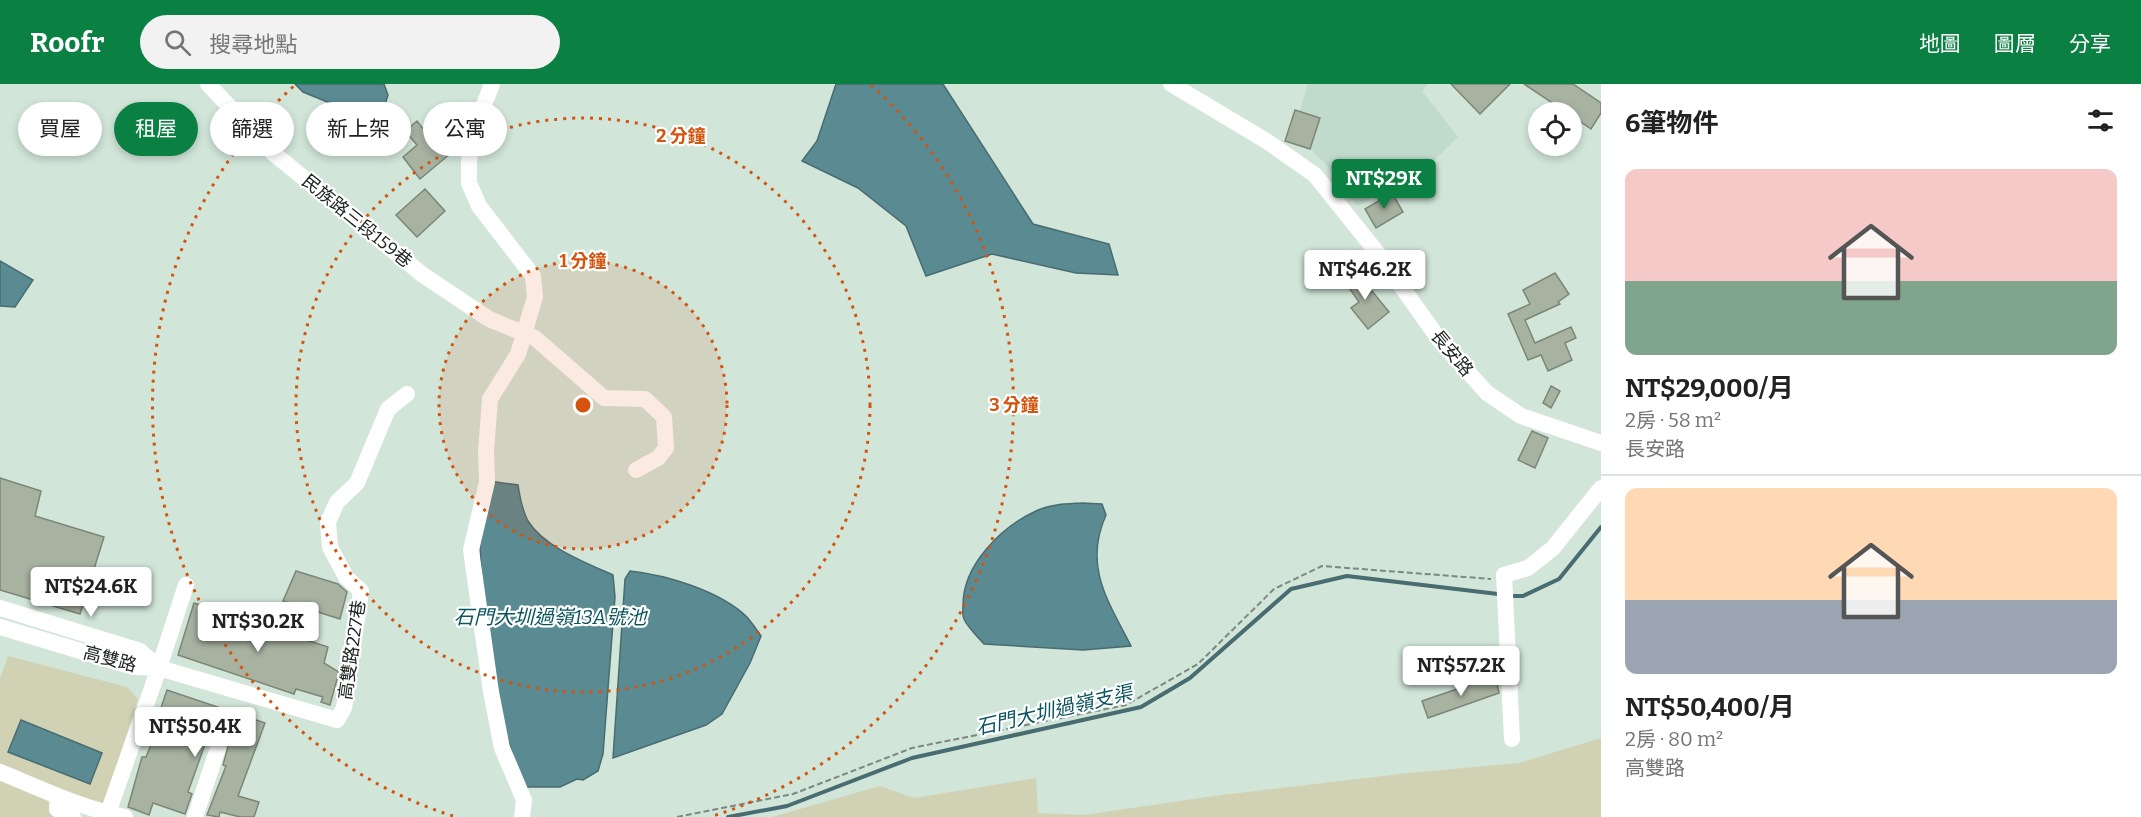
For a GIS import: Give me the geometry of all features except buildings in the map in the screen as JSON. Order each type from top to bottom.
[{"type":"street","name":"民族路三段159巷","points":[[208,84],[273,153],[423,275],[489,319],[535,338],[604,398],[645,399],[664,417],[666,448],[658,458],[636,470]]},
{"type":"street","points":[[492,84],[475,128],[469,161],[469,183],[479,206],[533,276],[535,297],[518,354],[490,399],[486,451],[487,482],[471,550],[491,692],[502,748],[524,800],[522,817]]},
{"type":"street","name":"長安路","points":[[1171,84],[1268,142],[1315,175],[1379,255],[1441,342],[1487,393],[1521,416],[1601,443]]},
{"type":"street","name":"高雙路227巷","points":[[159,668],[338,720],[344,708],[361,591],[346,577],[330,547],[328,522],[337,502],[357,483],[388,408],[407,394]]},
{"type":"street","points":[[1512,739],[1504,575],[1528,568],[1553,548],[1601,488]]},
{"type":"street","points":[[108,813],[186,585]]},
{"type":"street","name":"高雙路","points":[[0,608],[140,651],[159,668]]},
{"type":"street","name":"高雙路","points":[[0,627],[134,668],[159,668]]},
{"type":"street","points":[[195,817],[219,745]]},
{"type":"street","points":[[0,772],[58,797],[125,817]]},
{"type":"street","points":[[58,797],[57,809],[73,817]]},
{"type":"path","points":[[677,817],[793,794],[912,748],[1126,705],[1198,664],[1274,590],[1322,566],[1504,581]]},
{"type":"shaded area","points":[[1308,84],[1428,84],[1422,91],[1458,137],[1419,174],[1357,206],[1324,162],[1310,149],[1320,118],[1300,111]]},
{"type":"shaded area","points":[[8,656],[127,687],[138,699],[106,802],[98,804],[0,763],[0,679]]},
{"type":"shaded area","points":[[1601,738],[1601,817],[772,817],[880,786],[914,798],[1036,778],[1038,813],[1084,815],[1221,795],[1408,773],[1519,763]]},
{"type":"shaded area","points":[[0,780],[48,801],[53,814],[61,817],[0,817]]},
{"type":"water","points":[[295,84],[384,84],[388,95],[386,102],[327,102],[303,92]]},
{"type":"water","points":[[836,84],[943,84],[1033,224],[1109,244],[1118,275],[1076,273],[992,254],[926,276],[906,226],[858,188],[802,161],[817,141]]},
{"type":"water","points":[[0,261],[33,280],[15,307],[0,306]]},
{"type":"water","name":"石門大圳過嶺13A號池","points":[[489,481],[518,485],[524,513],[544,539],[566,553],[613,575],[615,597],[603,754],[598,771],[583,780],[577,779],[560,787],[527,787],[519,777],[500,712],[482,583],[480,546]]},
{"type":"water","points":[[1082,503],[1102,504],[1106,515],[1097,551],[1101,583],[1131,646],[1083,650],[984,644],[964,619],[963,605],[969,576],[986,549],[1010,527],[1036,511],[1047,507]]},
{"type":"water","name":"石門大圳過嶺13A號池","points":[[630,571],[676,580],[723,599],[747,617],[761,636],[750,663],[722,714],[706,725],[613,758],[625,579]]},
{"type":"water","points":[[21,720],[102,753],[90,784],[8,752]]},
{"type":"waterway","name":"石門大圳過嶺支渠","points":[[1514,596],[1523,596],[1559,579],[1601,527]]},
{"type":"waterway","name":"石門大圳過嶺支渠","points":[[728,817],[787,806],[912,758],[1141,707],[1190,678],[1291,589],[1347,576],[1498,594]]}]
